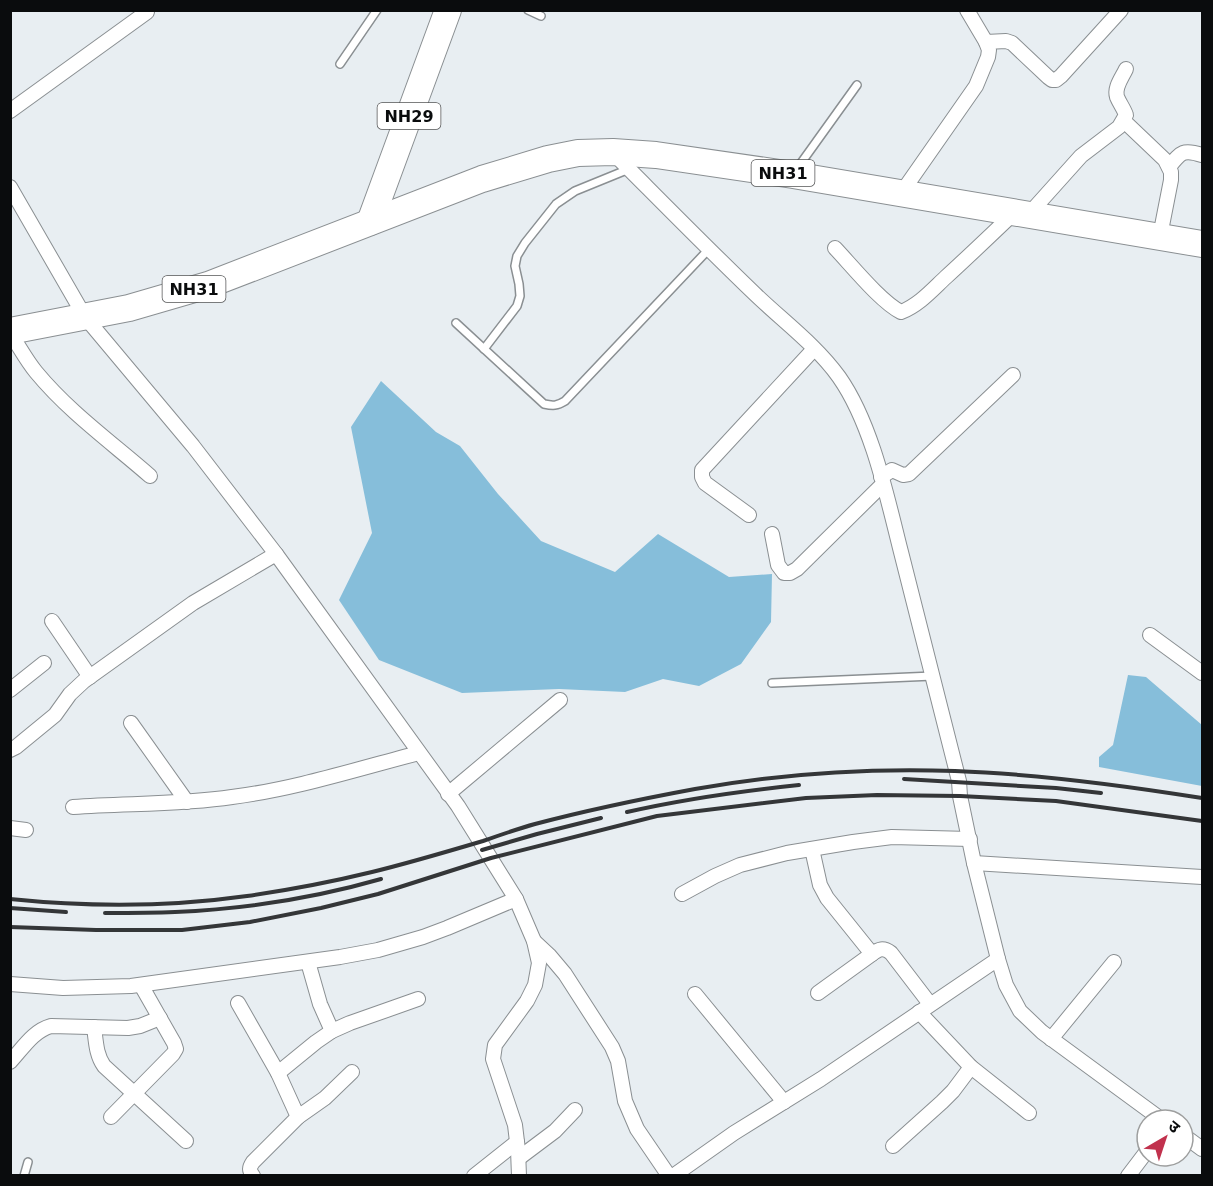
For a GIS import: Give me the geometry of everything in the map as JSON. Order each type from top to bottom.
[{"type":"highway","name":"NH29","points":[[370,222],[448,10]]},
{"type":"highway","name":"NH31","points":[[10,332],[129,308],[208,285],[482,179],[548,159],[579,153],[621,160],[656,155],[902,192],[1203,244]]},
{"type":"street","points":[[902,192],[976,86],[988,57],[987,42],[967,10]]},
{"type":"street","points":[[987,42],[1005,40],[1012,43],[1048,77],[1056,80],[1120,11]]},
{"type":"street","points":[[10,111],[147,12]]},
{"type":"street","points":[[835,248],[895,308],[901,312],[909,309],[1022,213],[1081,156],[1119,127],[1126,115],[1116,92],[1126,69]]},
{"type":"street","points":[[1124,121],[1169,166],[1171,180],[1160,236]]},
{"type":"street","points":[[1169,166],[1184,152],[1203,155]]},
{"type":"street","points":[[621,160],[709,249],[814,349],[839,377],[856,406],[882,481],[933,676],[959,782],[974,863],[1006,986],[1020,1011],[1042,1032],[1146,1108]]},
{"type":"street","points":[[10,187],[85,317],[193,446],[276,554],[458,806],[516,899],[534,940],[538,963],[535,985],[527,1001],[495,1046],[493,1059],[515,1125],[519,1176]]},
{"type":"street","points":[[10,332],[36,372],[58,396],[150,476]]},
{"type":"street","points":[[749,515],[705,483],[702,470],[814,349]]},
{"type":"street","points":[[772,534],[778,565],[784,573],[797,569],[892,470],[903,475],[909,474],[1013,375]]},
{"type":"street","points":[[10,750],[55,715],[70,694],[90,676],[193,603],[276,554]]},
{"type":"street","points":[[52,621],[90,676]]},
{"type":"street","points":[[1150,635],[1203,673]]},
{"type":"street","points":[[10,690],[44,663]]},
{"type":"street","points":[[448,794],[560,700]]},
{"type":"street","points":[[131,723],[187,802]]},
{"type":"street","points":[[73,807],[187,802],[234,797],[277,789],[419,753]]},
{"type":"street","points":[[10,828],[26,830]]},
{"type":"street","points":[[682,894],[740,865],[787,853],[892,837],[969,839]]},
{"type":"street","points":[[812,849],[820,885],[827,898],[872,954]]},
{"type":"street","points":[[974,863],[1203,878]]},
{"type":"street","points":[[10,984],[102,988],[141,985],[308,962],[378,950],[412,940],[516,899]]},
{"type":"street","points":[[534,940],[565,974],[607,1039],[618,1061],[625,1101],[637,1129],[671,1176],[734,1133],[821,1079],[998,959]]},
{"type":"street","points":[[818,993],[872,954],[880,949],[886,949],[891,953],[924,1008],[971,1067],[1029,1113]]},
{"type":"street","points":[[308,962],[320,1004],[332,1031]]},
{"type":"street","points":[[1051,1039],[1114,962]]},
{"type":"street","points":[[111,1117],[176,1049],[141,985]]},
{"type":"street","points":[[695,994],[784,1102]]},
{"type":"street","points":[[278,1073],[332,1031],[418,999]]},
{"type":"street","points":[[238,1003],[278,1073],[298,1117]]},
{"type":"street","points":[[10,1062],[35,1034],[51,1026],[128,1028],[160,1018]]},
{"type":"street","points":[[94,1027],[100,1060],[111,1073],[186,1141]]},
{"type":"street","points":[[893,1146],[953,1091],[971,1067]]},
{"type":"street","points":[[253,1176],[250,1166],[253,1162],[298,1117],[325,1098],[352,1072]]},
{"type":"street","points":[[519,1158],[555,1131],[575,1110]]},
{"type":"street","points":[[474,1176],[517,1142]]},
{"type":"lane","points":[[340,64],[377,10]]},
{"type":"lane","points":[[528,10],[541,16]]},
{"type":"lane","points":[[793,175],[857,85]]},
{"type":"lane","points":[[484,349],[517,306],[520,296],[515,266],[517,256],[525,243],[556,204],[621,160]]},
{"type":"lane","points":[[456,323],[544,404],[560,405],[709,249]]},
{"type":"lane","points":[[772,683],[933,676]]},
{"type":"lane","points":[[24,1176],[28,1162]]},
{"type":"water","points":[[381,381],[436,432],[460,446],[498,494],[541,541],[615,572],[658,534],[729,577],[772,574],[771,622],[741,664],[699,686],[663,679],[625,692],[559,689],[462,693],[379,660],[339,600],[372,533],[351,427]]},
{"type":"water","points":[[1128,675],[1146,677],[1202,725],[1202,786],[1099,767],[1099,757],[1113,745]]},
{"type":"railway","points":[[10,899],[128,905],[218,900],[263,894],[386,869],[535,824],[595,809],[695,789],[825,773],[890,770],[986,772],[1079,781],[1202,798]]},
{"type":"railway","points":[[904,779],[1101,793]]},
{"type":"railway","points":[[627,812],[713,796],[799,785]]},
{"type":"railway","points":[[10,927],[182,930],[250,922],[378,894],[491,858],[657,816],[806,798],[877,795],[1056,801],[1202,821]]},
{"type":"railway","points":[[482,850],[601,818]]},
{"type":"railway","points":[[105,913],[175,912],[253,905],[331,892],[381,879]]},
{"type":"railway","points":[[10,908],[66,912]]}]
